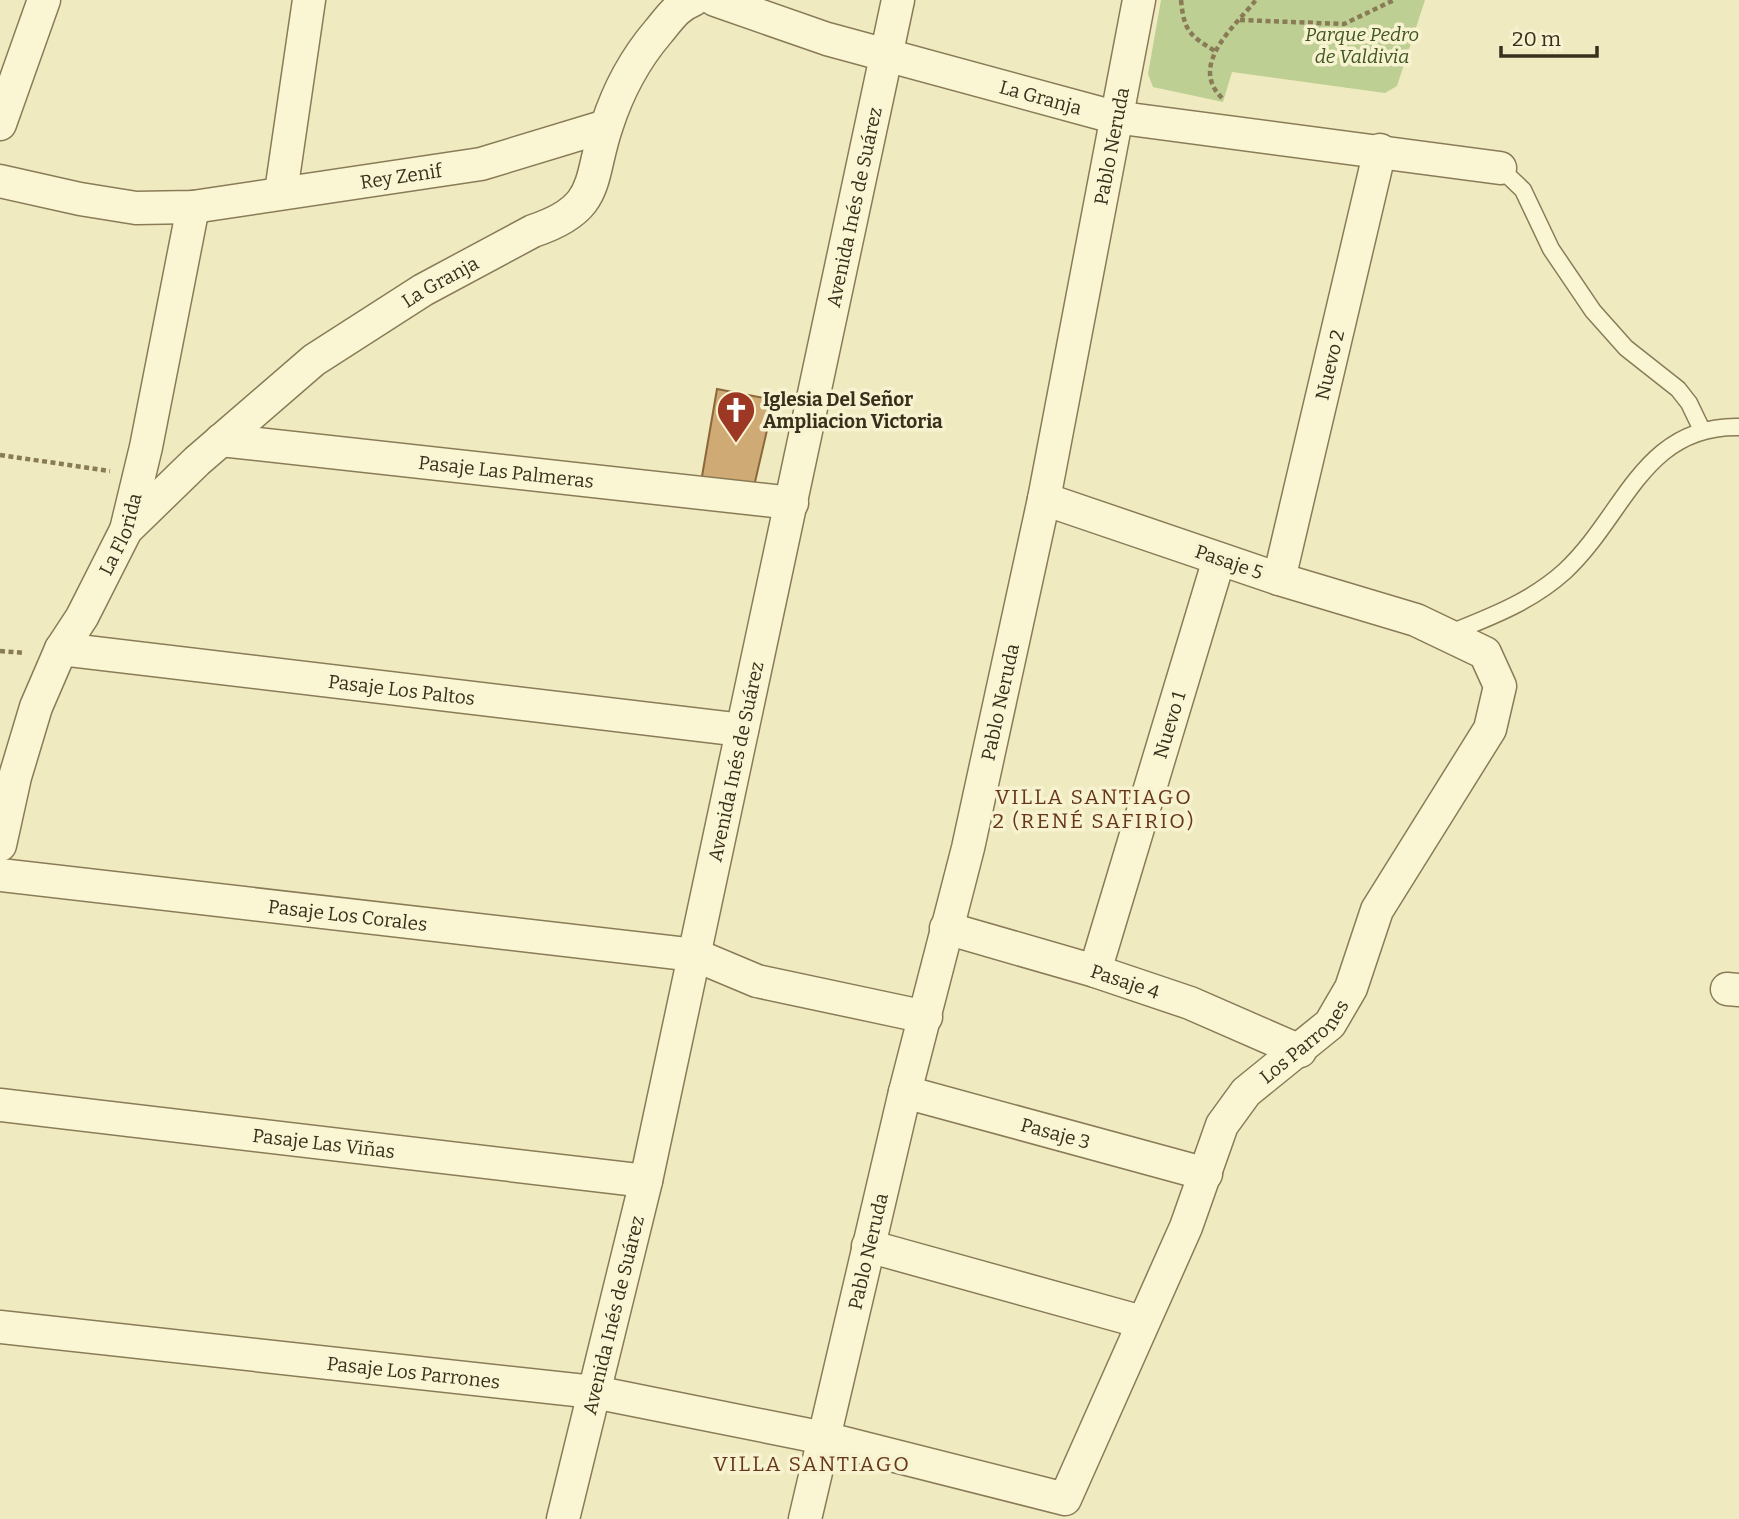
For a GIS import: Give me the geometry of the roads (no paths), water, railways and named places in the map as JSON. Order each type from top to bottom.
[{"type":"street","points":[[0,124],[44,0]]},
{"type":"street","points":[[281,192],[309,0]]},
{"type":"street","name":"La Granja","points":[[126,530],[221,440],[314,360],[423,290],[533,231],[549,226],[576,208],[594,181],[606,126],[637,57],[679,7],[693,0]]},
{"type":"street","name":"La Granja","points":[[715,0],[827,39],[1114,117],[1380,150],[1500,168]]},
{"type":"street","name":"Avenida Inés de Suárez","points":[[563,1519],[646,1181],[898,0]]},
{"type":"street","name":"Pablo Neruda","points":[[805,1519],[905,1092],[968,848],[1044,499],[1114,117],[1139,0]]},
{"type":"street","name":"Rey Zenif","points":[[0,181],[80,200],[136,208],[192,207],[481,164],[606,126]]},
{"type":"street","name":"Nuevo 2","points":[[1279,579],[1380,150]]},
{"type":"street","name":"La Florida","points":[[0,845],[15,777],[36,707],[61,649],[82,617],[126,530],[146,447],[192,207]]},
{"type":"street","name":"Pasaje Las Palmeras","points":[[221,440],[792,503]]},
{"type":"street","name":"Pasaje 5","points":[[1044,499],[1279,579],[1416,620]]},
{"type":"street","name":"Nuevo 1","points":[[1095,971],[1219,559]]},
{"type":"street","name":"Los Parrones","points":[[1065,1499],[1186,1227],[1222,1125],[1246,1092],[1300,1051],[1330,1024],[1350,988],[1377,910],[1490,729],[1500,686],[1485,653],[1416,620]]},
{"type":"street","name":"Pasaje Los Paltos","points":[[61,649],[742,730]]},
{"type":"street","name":"Pasaje Los Corales","points":[[0,876],[695,955],[757,981],[926,1017]]},
{"type":"street","name":"Pasaje 4","points":[[946,928],[1095,971],[1189,1003],[1300,1051]]},
{"type":"street","name":"Pasaje 3","points":[[905,1092],[1206,1174]]},
{"type":"street","name":"Pasaje Las Viñas","points":[[0,1105],[646,1181]]},
{"type":"street","points":[[868,1246],[1142,1322]]},
{"type":"street","name":"Pasaje Los Parrones","points":[[0,1327],[594,1392],[824,1438],[1065,1499]]},
{"type":"lane","points":[[1500,168],[1523,190],[1551,249],[1593,311],[1626,348],[1678,389],[1689,403],[1702,430]]},
{"type":"lane","points":[[1448,635],[1514,607],[1542,590],[1588,546],[1661,452],[1685,436],[1702,430],[1739,426]]},
{"type":"place","name":"Iglesia Del Señor Ampliacion Victoria","points":[[736,444]]},
{"type":"district","name":"VILLA SANTIAGO 2 (RENÉ SAFIRIO)","points":[[1094,809]]},
{"type":"district","name":"VILLA SANTIAGO","points":[[812,1464]]},
{"type":"park label","name":"Parque Pedro de Valdivia","points":[[1362,45]]}]
